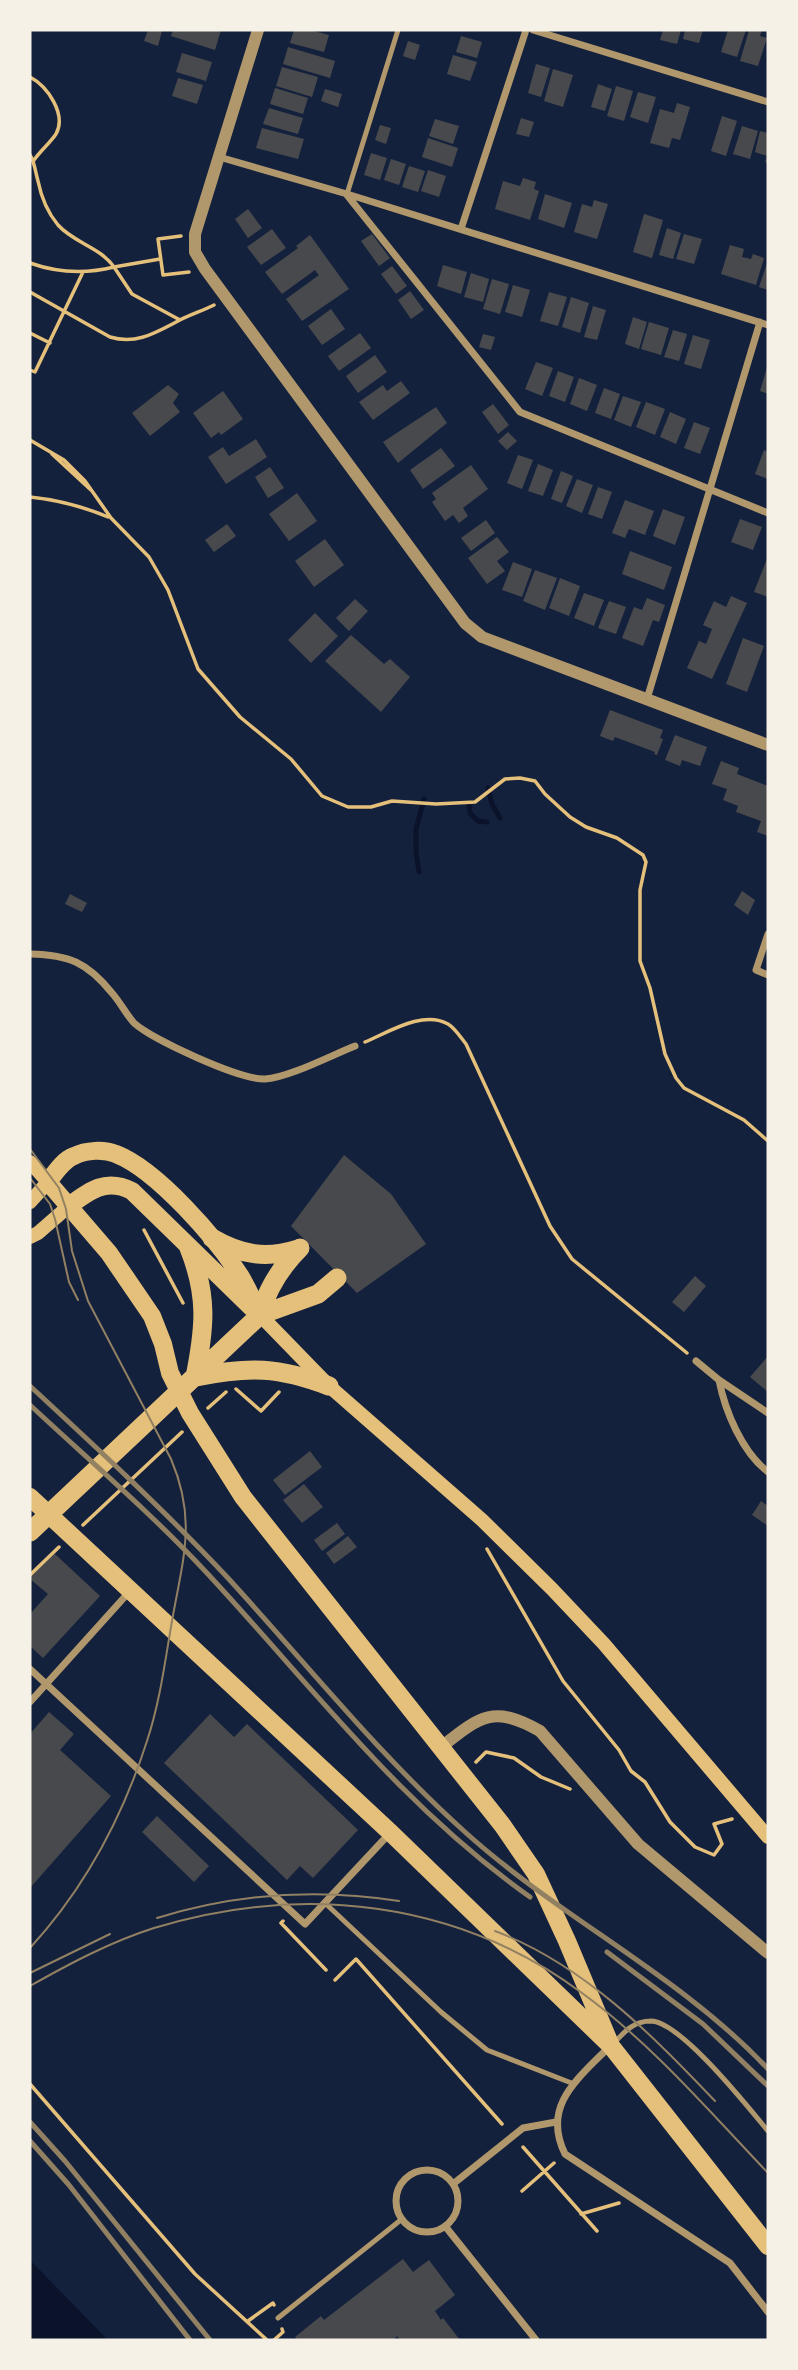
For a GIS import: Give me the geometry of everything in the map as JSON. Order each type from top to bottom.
[{"type":"highway","points":[[212,1238],[232,1250],[250,1254],[285,1254],[301,1247],[286,1262],[272,1283],[260,1315]]},
{"type":"highway","points":[[189,1248],[199,1274],[204,1315],[195,1377]]},
{"type":"highway","points":[[30,1532],[260,1315],[318,1294],[337,1278]]},
{"type":"highway","points":[[195,1377],[254,1368],[283,1372],[330,1386]]},
{"type":"main road","points":[[31,1201],[73,1156],[90,1151],[114,1153],[146,1172],[212,1238],[241,1277],[260,1315]]},
{"type":"main road","points":[[30,1162],[109,1253],[152,1315],[170,1373],[190,1413],[243,1497],[503,1826],[536,1874],[611,2046]]},
{"type":"main road","points":[[30,1237],[98,1186],[120,1186],[132,1191],[330,1386],[490,1529],[604,1644],[768,1836]]},
{"type":"main road","points":[[30,1497],[391,1833],[611,2046],[768,2246]]},
{"type":"street","points":[[258,30],[195,234],[195,252],[205,269],[465,623],[482,637],[768,745]]},
{"type":"street","points":[[461,229],[526,30]]},
{"type":"street","points":[[533,30],[768,102]]},
{"type":"street","points":[[219,157],[764,323],[647,699]]},
{"type":"street","points":[[347,194],[520,412],[768,513]]},
{"type":"street","points":[[768,934],[756,971],[768,975]]},
{"type":"street","points":[[30,954],[60,955],[88,967],[133,1022],[152,1037],[241,1075],[265,1079],[285,1074],[355,1046]]},
{"type":"street","points":[[696,1361],[768,1413]]},
{"type":"street","points":[[719,1380],[723,1399],[741,1437],[752,1455],[768,1472]]},
{"type":"street","points":[[30,1702],[130,1591]]},
{"type":"street","points":[[30,1669],[305,1924],[391,1833]]},
{"type":"street","points":[[440,1748],[471,1724],[488,1716],[506,1716],[524,1721],[540,1731],[638,1844],[768,1953]]},
{"type":"street","points":[[611,2046],[563,2099],[556,2122],[558,2140],[565,2154],[730,2263],[768,2312]]},
{"type":"street","points":[[453,2184],[523,2127],[556,2122]]},
{"type":"street","points":[[429,2169],[438,2172],[453,2184],[458,2202],[457,2212],[444,2226],[426,2232],[416,2230],[402,2219],[396,2200],[398,2190],[410,2175],[429,2169]]},
{"type":"street","points":[[444,2226],[536,2340]]},
{"type":"lane","points":[[347,194],[398,30]]},
{"type":"lane","points":[[325,1903],[441,2012],[487,2050],[574,2084]]},
{"type":"lane","points":[[611,2046],[631,2025],[652,2021],[678,2033],[729,2083],[768,2131]]},
{"type":"lane","points":[[278,2318],[402,2219]]},
{"type":"path","points":[[30,77],[48,92],[60,121],[58,131],[33,160]]},
{"type":"path","points":[[30,155],[48,211],[58,225],[69,236],[106,255],[132,294],[180,320]]},
{"type":"path","points":[[195,234],[158,239],[163,275],[205,269]]},
{"type":"path","points":[[30,264],[65,272],[160,259]]},
{"type":"path","points":[[30,370],[35,372],[84,271]]},
{"type":"path","points":[[30,292],[110,337],[124,341],[151,336],[228,298]]},
{"type":"path","points":[[30,333],[50,343]]},
{"type":"path","points":[[30,440],[64,460],[94,492],[111,518],[149,557],[168,590],[198,669],[240,717],[291,759],[322,796],[348,807],[371,807],[391,801],[436,804],[475,802],[505,779],[520,778],[535,781],[570,817],[586,827],[617,838],[643,855],[646,862],[640,890],[640,961],[650,988],[665,1054],[676,1078],[684,1088],[744,1120],[768,1141]]},
{"type":"path","points":[[30,497],[83,506],[111,518]]},
{"type":"path","points":[[355,1046],[417,1021],[434,1019],[450,1025],[466,1044],[550,1226],[572,1259],[696,1361]]},
{"type":"path","points":[[141,1225],[185,1306]]},
{"type":"path","points":[[232,1385],[261,1410],[281,1390]]},
{"type":"path","points":[[205,1411],[230,1388],[242,1385]]},
{"type":"path","points":[[78,1529],[188,1426]]},
{"type":"path","points":[[490,1529],[484,1541],[490,1558],[563,1681],[619,1750],[631,1771],[645,1782],[670,1822],[695,1847],[714,1855],[722,1844],[714,1824],[743,1816]]},
{"type":"path","points":[[30,1575],[60,1547]]},
{"type":"path","points":[[465,1779],[480,1756],[486,1752],[514,1758],[541,1777],[565,1789],[591,1791]]},
{"type":"path","points":[[281,1923],[326,1970]]},
{"type":"path","points":[[335,1980],[356,1959],[502,2124]]},
{"type":"path","points":[[30,2084],[195,2274],[267,2340]]},
{"type":"path","points":[[523,2147],[597,2231]]},
{"type":"path","points":[[522,2191],[554,2163]]},
{"type":"path","points":[[581,2214],[610,2207]]},
{"type":"water","points":[[30,2260],[108,2340],[30,2340]]},
{"type":"building","points":[[148,30],[162,31],[158,46],[144,41]]},
{"type":"building","points":[[173,30],[221,30],[215,50],[171,36]]},
{"type":"building","points":[[294,30],[310,30],[329,35],[324,52],[290,43]]},
{"type":"building","points":[[663,30],[681,30],[677,44],[660,40]]},
{"type":"building","points":[[685,30],[703,30],[699,43],[683,39]]},
{"type":"building","points":[[728,30],[746,30],[737,57],[721,52]]},
{"type":"building","points":[[749,30],[762,30],[760,36],[767,38],[758,66],[740,61]]},
{"type":"building","points":[[461,36],[482,42],[477,58],[456,52]]},
{"type":"building","points":[[408,41],[420,45],[415,60],[403,56]]},
{"type":"building","points":[[288,47],[335,61],[330,78],[283,64]]},
{"type":"building","points":[[182,53],[212,62],[206,81],[176,72]]},
{"type":"building","points":[[453,55],[477,62],[470,81],[447,74]]},
{"type":"building","points":[[536,64],[550,68],[541,97],[528,93]]},
{"type":"building","points":[[282,67],[318,77],[312,97],[276,86]]},
{"type":"building","points":[[553,69],[573,75],[563,107],[544,101]]},
{"type":"building","points":[[178,78],[203,85],[197,104],[172,96]]},
{"type":"building","points":[[598,84],[612,89],[605,111],[591,107]]},
{"type":"building","points":[[616,86],[633,91],[624,121],[607,116]]},
{"type":"building","points":[[275,88],[308,98],[303,114],[270,104]]},
{"type":"building","points":[[325,89],[342,94],[338,107],[321,101]]},
{"type":"building","points":[[638,92],[656,97],[648,123],[630,117]]},
{"type":"building","points":[[677,103],[690,107],[680,140],[672,138],[669,148],[650,143],[660,109],[674,113]]},
{"type":"building","points":[[269,108],[303,118],[298,134],[263,124]]},
{"type":"building","points":[[722,116],[737,121],[726,156],[711,151]]},
{"type":"building","points":[[521,118],[534,122],[529,137],[516,134]]},
{"type":"building","points":[[435,119],[459,126],[453,144],[429,136]]},
{"type":"building","points":[[380,125],[391,128],[386,144],[375,140]]},
{"type":"building","points":[[742,126],[758,131],[750,159],[733,154]]},
{"type":"building","points":[[262,128],[304,139],[298,159],[256,148]]},
{"type":"building","points":[[760,131],[768,133],[768,163],[765,162],[767,156],[755,152]]},
{"type":"building","points":[[428,138],[458,148],[452,167],[422,157]]},
{"type":"building","points":[[371,153],[387,158],[380,180],[364,175]]},
{"type":"building","points":[[391,159],[406,164],[399,185],[384,180]]},
{"type":"building","points":[[409,166],[425,171],[418,192],[402,187]]},
{"type":"building","points":[[428,170],[446,176],[439,197],[421,191]]},
{"type":"building","points":[[523,178],[536,182],[534,189],[539,191],[530,220],[495,209],[503,181],[520,186]]},
{"type":"building","points":[[545,194],[572,203],[564,228],[538,219]]},
{"type":"building","points":[[594,200],[608,204],[597,239],[574,232],[582,204],[592,207]]},
{"type":"building","points":[[248,209],[262,228],[248,238],[235,219]]},
{"type":"building","points":[[644,214],[663,220],[652,258],[633,252]]},
{"type":"building","points":[[667,228],[681,233],[673,259],[659,255]]},
{"type":"building","points":[[272,229],[286,248],[261,265],[247,247]]},
{"type":"building","points":[[372,234],[390,258],[379,266],[361,241]]},
{"type":"building","points":[[684,234],[702,239],[694,264],[676,259]]},
{"type":"building","points":[[310,235],[349,289],[302,321],[286,299],[319,275],[315,270],[282,294],[265,272],[298,248],[296,246]]},
{"type":"building","points":[[730,245],[744,249],[742,257],[751,259],[753,254],[764,258],[756,285],[721,274]]},
{"type":"building","points":[[768,260],[768,290],[759,287]]},
{"type":"building","points":[[443,265],[467,272],[461,294],[437,286]]},
{"type":"building","points":[[392,266],[407,286],[396,294],[381,274]]},
{"type":"building","points":[[471,273],[489,279],[483,302],[464,297]]},
{"type":"building","points":[[492,279],[509,284],[500,314],[483,309]]},
{"type":"building","points":[[513,285],[530,290],[522,317],[505,312]]},
{"type":"building","points":[[410,291],[424,310],[411,319],[398,300]]},
{"type":"building","points":[[549,292],[567,297],[558,326],[540,321]]},
{"type":"building","points":[[571,297],[589,303],[580,333],[562,327]]},
{"type":"building","points":[[593,306],[606,310],[597,340],[584,337]]},
{"type":"building","points":[[331,309],[345,329],[322,345],[308,326]]},
{"type":"building","points":[[633,317],[647,322],[639,349],[625,344]]},
{"type":"building","points":[[649,322],[669,328],[661,355],[641,349]]},
{"type":"building","points":[[673,330],[687,334],[679,361],[664,357]]},
{"type":"building","points":[[360,333],[371,348],[339,371],[328,356]]},
{"type":"building","points":[[483,334],[495,337],[491,350],[479,347]]},
{"type":"building","points":[[693,335],[710,340],[701,369],[684,364]]},
{"type":"building","points":[[375,355],[387,372],[358,393],[346,376]]},
{"type":"building","points":[[536,362],[553,368],[542,396],[525,389]]},
{"type":"building","points":[[768,364],[768,394],[760,391]]},
{"type":"building","points":[[558,371],[574,377],[565,402],[549,396]]},
{"type":"building","points":[[579,378],[597,385],[587,411],[570,404]]},
{"type":"building","points":[[401,381],[410,393],[373,420],[359,402],[383,385],[387,391]]},
{"type":"building","points":[[168,385],[179,394],[173,403],[180,412],[150,436],[132,413]]},
{"type":"building","points":[[604,388],[620,394],[611,419],[595,413]]},
{"type":"building","points":[[223,391],[243,419],[221,435],[219,432],[211,438],[193,413]]},
{"type":"building","points":[[623,396],[641,402],[631,427],[614,420]]},
{"type":"building","points":[[646,402],[665,409],[655,435],[636,427]]},
{"type":"building","points":[[493,404],[509,425],[498,434],[482,412]]},
{"type":"building","points":[[436,407],[447,423],[398,463],[383,442]]},
{"type":"building","points":[[670,412],[686,419],[676,444],[660,437]]},
{"type":"building","points":[[694,422],[710,428],[700,454],[684,448]]},
{"type":"building","points":[[508,432],[517,441],[507,450],[498,441]]},
{"type":"building","points":[[256,439],[267,457],[226,484],[208,457],[223,447],[229,456]]},
{"type":"building","points":[[441,448],[455,466],[423,489],[410,470]]},
{"type":"building","points":[[764,450],[768,452],[768,479],[755,474]]},
{"type":"building","points":[[518,455],[533,460],[522,489],[507,483]]},
{"type":"building","points":[[538,464],[553,470],[543,496],[528,491]]},
{"type":"building","points":[[471,465],[488,489],[463,508],[468,516],[459,523],[453,515],[445,521],[432,502],[436,499],[432,493]]},
{"type":"building","points":[[270,467],[284,488],[268,498],[255,477]]},
{"type":"building","points":[[561,471],[573,476],[562,503],[551,499]]},
{"type":"building","points":[[577,479],[593,485],[582,513],[566,506]]},
{"type":"building","points":[[598,487],[612,492],[602,519],[588,514]]},
{"type":"building","points":[[297,493],[317,521],[289,541],[269,514]]},
{"type":"building","points":[[625,500],[654,511],[645,535],[629,529],[625,538],[612,533]]},
{"type":"building","points":[[663,509],[685,517],[675,545],[653,536]]},
{"type":"building","points":[[740,519],[762,527],[753,550],[731,542]]},
{"type":"building","points":[[486,520],[495,533],[471,551],[461,538]]},
{"type":"building","points":[[227,524],[236,536],[214,552],[205,540]]},
{"type":"building","points":[[497,537],[509,552],[497,561],[505,571],[487,584],[468,558]]},
{"type":"building","points":[[325,539],[344,565],[314,587],[295,561]]},
{"type":"building","points":[[630,551],[672,567],[664,590],[622,574]]},
{"type":"building","points":[[768,556],[768,597],[754,592]]},
{"type":"building","points":[[513,562],[532,569],[522,597],[502,590]]},
{"type":"building","points":[[535,570],[557,578],[545,610],[523,601]]},
{"type":"building","points":[[560,578],[580,586],[569,616],[549,608]]},
{"type":"building","points":[[584,593],[604,600],[594,626],[574,618]]},
{"type":"building","points":[[731,596],[747,603],[712,679],[687,668],[699,641],[706,644],[712,629],[703,625],[714,601],[726,607]]},
{"type":"building","points":[[647,598],[665,605],[659,622],[653,620],[643,646],[622,638],[634,607],[642,610]]},
{"type":"building","points":[[355,599],[368,611],[349,631],[336,618]]},
{"type":"building","points":[[609,601],[626,607],[616,634],[598,628]]},
{"type":"building","points":[[315,613],[338,636],[311,663],[288,640]]},
{"type":"building","points":[[351,635],[384,664],[390,659],[410,677],[381,712],[325,661]]},
{"type":"building","points":[[743,638],[764,646],[747,692],[726,684]]},
{"type":"building","points":[[610,710],[663,730],[660,738],[663,739],[657,755],[615,737],[613,741],[600,736]]},
{"type":"building","points":[[675,735],[707,747],[700,766],[682,760],[680,766],[665,760]]},
{"type":"building","points":[[721,761],[739,768],[737,774],[768,786],[768,836],[757,832],[761,821],[736,812],[738,806],[723,800],[727,789],[712,784]]},
{"type":"building","points":[[742,891],[755,900],[748,915],[734,905]]},
{"type":"building","points":[[70,894],[87,903],[82,912],[65,904]]},
{"type":"building","points":[[344,1155],[391,1194],[426,1244],[357,1293],[291,1226]]},
{"type":"building","points":[[695,1276],[706,1286],[684,1312],[672,1302]]},
{"type":"building","points":[[768,1356],[768,1392],[750,1377]]},
{"type":"building","points":[[310,1451],[322,1467],[285,1495],[273,1480]]},
{"type":"building","points":[[304,1484],[323,1507],[302,1523],[283,1500]]},
{"type":"building","points":[[761,1501],[768,1506],[768,1526],[752,1515]]},
{"type":"building","points":[[337,1523],[345,1534],[322,1551],[314,1540]]},
{"type":"building","points":[[348,1536],[357,1547],[334,1564],[326,1553]]},
{"type":"building","points":[[55,1554],[100,1596],[43,1658],[30,1646],[30,1614],[48,1594],[30,1579],[30,1576]]},
{"type":"building","points":[[49,1712],[74,1734],[60,1750],[111,1796],[30,1888],[30,1734]]},
{"type":"building","points":[[210,1714],[234,1737],[247,1724],[358,1830],[313,1878],[300,1866],[287,1880],[164,1763]]},
{"type":"building","points":[[157,1816],[209,1866],[194,1882],[142,1832]]},
{"type":"building","points":[[403,2259],[413,2272],[429,2260],[455,2295],[435,2311],[460,2340],[400,2340],[397,2336],[394,2340],[298,2340],[295,2337],[321,2316],[324,2320]]},
{"type":"waterway","points":[[488,788],[492,804],[500,818]]},
{"type":"waterway","points":[[419,872],[416,829],[424,799]]},
{"type":"waterway","points":[[469,806],[470,813],[478,821],[487,822]]},
{"type":"tram line","points":[[30,1149],[59,1188],[66,1209],[72,1251],[88,1301],[171,1459],[184,1501],[186,1520],[183,1558],[162,1681],[152,1726],[137,1770],[113,1825],[85,1877],[30,1948]]},
{"type":"tram line","points":[[30,1178],[50,1204],[69,1282],[78,1300]]},
{"type":"tram line","points":[[157,1918],[216,1903],[276,1896],[338,1895],[399,1901]]},
{"type":"tram line","points":[[30,1986],[122,1940],[154,1928],[210,1914],[266,1906],[322,1904],[377,1909],[431,1920],[483,1937],[534,1962],[582,1993],[656,2056],[768,2173]]},
{"type":"tram line","points":[[495,1931],[558,1962],[587,1982],[641,2027],[715,2101]]},
{"type":"tram line","points":[[30,1973],[110,1934]]},
{"type":"railway","points":[[30,1386],[203,1552],[372,1740],[465,1832],[540,1892],[697,2004],[734,2035],[768,2069]]},
{"type":"railway","points":[[30,1405],[185,1550],[399,1784],[440,1824],[530,1897]]},
{"type":"railway","points":[[607,1952],[703,2024],[768,2086]]},
{"type":"railway","points":[[30,2122],[65,2161],[210,2340]]},
{"type":"railway","points":[[30,2141],[69,2185],[190,2340]]}]
